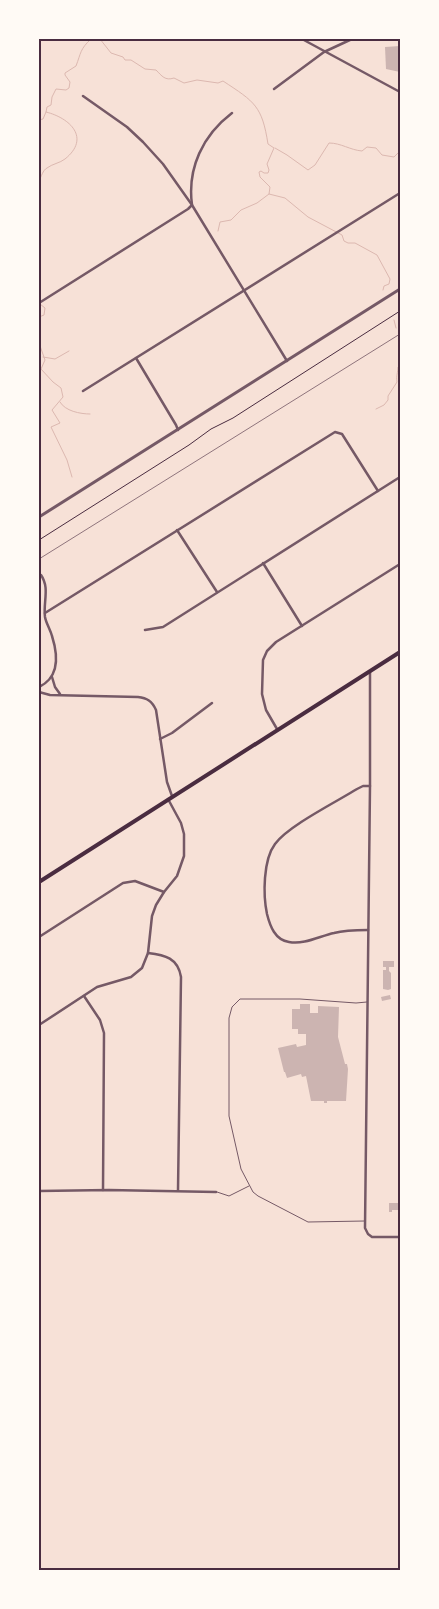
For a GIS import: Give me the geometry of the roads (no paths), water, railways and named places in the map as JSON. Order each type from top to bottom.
[{"type":"main road","points":[[39,882],[400,652]]},
{"type":"street","points":[[302,39],[400,92]]},
{"type":"street","points":[[274,88],[324,52],[352,39]]},
{"type":"street","points":[[83,96],[108,112],[143,142],[163,164],[192,205],[288,361]]},
{"type":"street","points":[[39,303],[188,209],[192,205],[194,168],[202,147],[210,134],[223,120],[232,114]]},
{"type":"street","points":[[83,390],[400,193]]},
{"type":"street","points":[[39,517],[400,289]]},
{"type":"street","points":[[136,358],[178,430]]},
{"type":"street","points":[[45,613],[335,432],[342,433],[378,491]]},
{"type":"street","points":[[145,630],[160,629],[400,477]]},
{"type":"street","points":[[178,530],[217,592]]},
{"type":"street","points":[[263,563],[302,626]]},
{"type":"street","points":[[277,729],[262,700],[263,660],[266,651],[273,644],[400,564]]},
{"type":"street","points":[[39,686],[45,684],[52,677],[55,669],[55,648],[45,613],[46,587],[41,575]]},
{"type":"street","points":[[370,671],[365,1228],[372,1237],[400,1237]]},
{"type":"street","points":[[52,677],[55,687],[60,694]]},
{"type":"street","points":[[39,692],[50,695],[147,698],[156,710],[170,798],[182,823],[184,834],[184,856],[177,876],[164,892],[152,916],[148,954],[142,968],[135,975],[112,984],[100,986],[39,1025]]},
{"type":"street","points":[[160,739],[172,733],[212,703]]},
{"type":"street","points":[[368,930],[350,930],[301,942],[286,942],[276,935],[272,928],[265,898],[269,856],[280,838],[291,829],[357,789],[363,786],[370,786]]},
{"type":"street","points":[[39,937],[123,883],[135,881],[164,892]]},
{"type":"street","points":[[148,954],[161,955],[171,959],[179,970],[180,977],[178,1190]]},
{"type":"street","points":[[84,996],[100,1020],[104,1033],[103,1190]]},
{"type":"street","points":[[39,1191],[178,1190],[216,1192]]},
{"type":"lane","points":[[365,1221],[308,1222],[258,1196],[250,1186],[241,1169],[229,1116],[229,1018],[232,1007],[240,999],[367,1002]]},
{"type":"lane","points":[[216,1192],[229,1196],[250,1186]]},
{"type":"waterway","points":[[39,181],[43,172],[51,165],[65,159],[73,151],[76,144],[77,136],[69,124],[63,119],[46,112],[47,107],[51,105],[56,89],[66,90],[69,88],[70,82],[65,73],[76,66],[80,54],[91,39]]},
{"type":"waterway","points":[[100,39],[111,53],[123,57],[125,60],[131,60],[145,69],[156,70],[166,78],[174,78],[184,83],[197,80],[218,83],[223,81],[250,100],[260,113],[268,144],[274,148],[267,164],[268,173],[259,172],[260,177],[270,187],[269,194],[285,198],[308,217],[342,235],[344,241],[355,243],[377,255],[390,279],[389,284],[384,286],[383,290]]},
{"type":"waterway","points":[[39,120],[43,119],[46,112]]},
{"type":"waterway","points":[[275,148],[308,170],[315,165],[329,143],[362,151],[367,147],[376,148],[382,155],[394,157],[400,151]]},
{"type":"waterway","points":[[218,231],[220,222],[231,220],[241,210],[257,203],[269,194]]},
{"type":"waterway","points":[[39,317],[44,315],[45,308],[40,304]]},
{"type":"waterway","points":[[394,320],[396,328]]},
{"type":"waterway","points":[[39,343],[45,360],[41,369],[61,388],[63,397],[52,410],[60,423],[51,427],[67,460],[72,477]]},
{"type":"waterway","points":[[43,357],[55,359],[69,351]]},
{"type":"waterway","points":[[376,409],[384,405],[388,400],[388,396],[397,382],[398,367],[400,365]]},
{"type":"waterway","points":[[60,402],[69,410],[90,414]]},
{"type":"railway","points":[[39,559],[400,334]]}]
